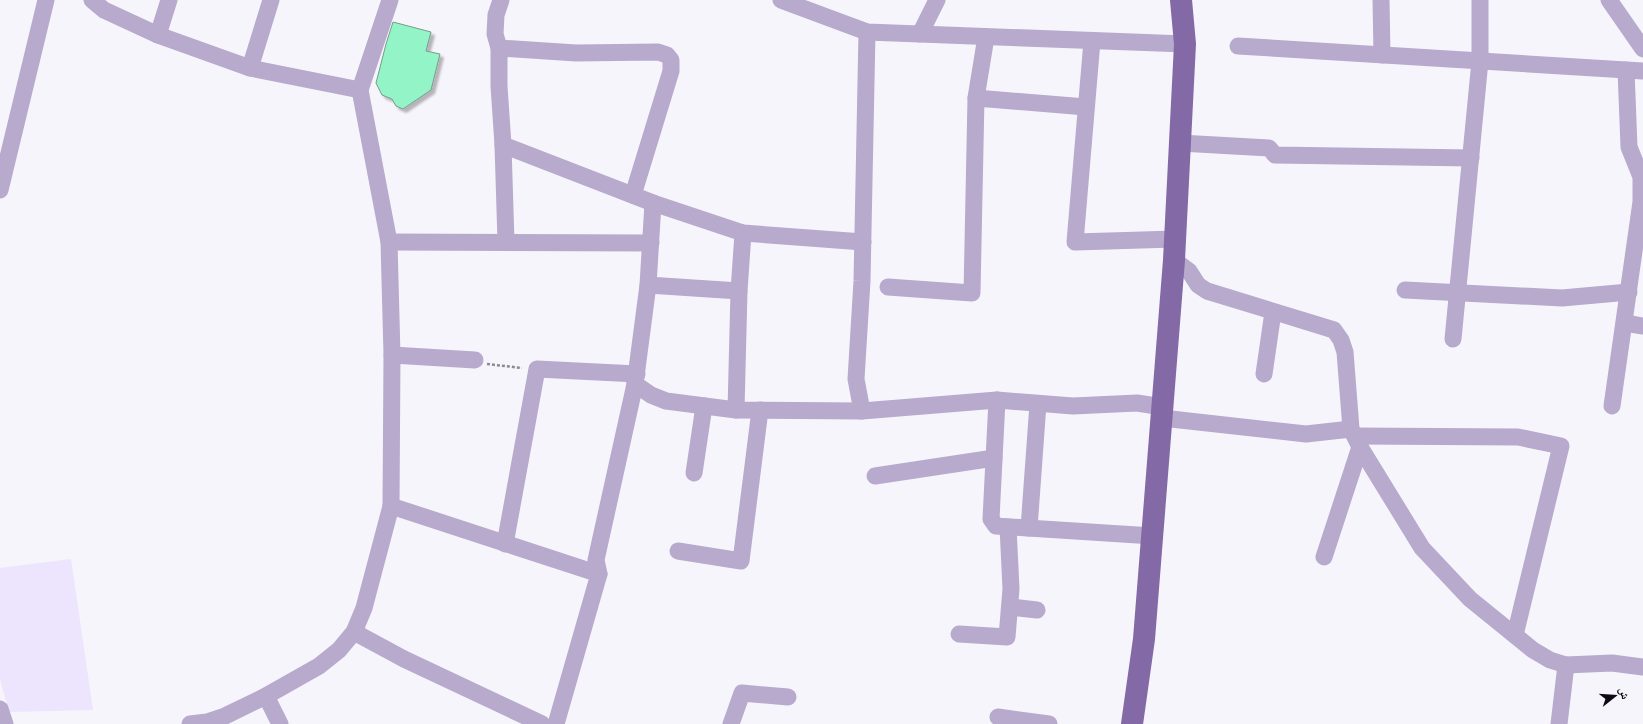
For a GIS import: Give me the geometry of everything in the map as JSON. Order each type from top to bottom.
[{"type":"main road","points":[[1132,724],[1144,639],[1163,413],[1174,249],[1185,44],[1181,0]]},
{"type":"street","points":[[0,190],[46,0]]},
{"type":"street","points":[[92,0],[104,10],[158,35],[250,68],[360,90]]},
{"type":"street","points":[[158,35],[169,0]]},
{"type":"street","points":[[250,68],[271,0]]},
{"type":"street","points":[[190,724],[226,720],[319,666],[340,650],[354,632],[364,608],[390,506],[392,355],[390,242],[360,90],[390,0]]},
{"type":"street","points":[[501,0],[496,15],[495,34],[499,48],[499,86],[503,145],[506,242]]},
{"type":"street","points":[[781,0],[867,32],[1185,44]]},
{"type":"street","points":[[920,34],[937,0]]},
{"type":"street","points":[[1381,0],[1382,55]]},
{"type":"street","points":[[1453,339],[1480,61],[1480,0]]},
{"type":"street","points":[[1609,0],[1643,49]]},
{"type":"street","points":[[862,411],[856,378],[863,242],[867,32]]},
{"type":"street","points":[[888,287],[972,293],[976,98],[986,37]]},
{"type":"street","points":[[1092,41],[1075,242],[1174,249],[1198,285],[1207,291],[1334,330],[1341,340],[1345,352],[1355,438],[1324,556]]},
{"type":"street","points":[[1238,46],[1643,71]]},
{"type":"street","points":[[499,48],[576,53],[658,52],[667,55],[671,60],[671,72],[633,195]]},
{"type":"street","points":[[1612,406],[1641,202],[1641,177],[1629,147],[1626,70]]},
{"type":"street","points":[[976,98],[1086,107]]},
{"type":"street","points":[[1180,143],[1269,148],[1275,155],[1471,158]]},
{"type":"street","points":[[503,145],[653,203],[743,233],[863,242]]},
{"type":"street","points":[[556,724],[599,574],[596,560],[636,379],[648,285],[653,203]]},
{"type":"street","points":[[736,410],[738,291],[743,233]]},
{"type":"street","points":[[390,242],[651,243]]},
{"type":"street","points":[[648,285],[738,291]]},
{"type":"street","points":[[1405,290],[1562,298],[1629,292]]},
{"type":"street","points":[[1264,374],[1273,312]]},
{"type":"street","points":[[1625,323],[1643,326]]},
{"type":"street","points":[[392,355],[475,360]]},
{"type":"street","points":[[505,544],[537,369],[636,379],[651,395],[666,401],[736,410],[862,411],[997,400],[1073,406],[1137,403],[1163,413],[1306,434],[1355,438],[1518,437],[1561,446],[1515,635]]},
{"type":"street","points":[[997,400],[990,520],[996,526],[1153,536]]},
{"type":"street","points":[[1029,528],[1038,404]]},
{"type":"street","points":[[694,473],[704,406]]},
{"type":"street","points":[[678,551],[741,561],[760,410]]},
{"type":"street","points":[[1355,438],[1422,548],[1470,599],[1533,650],[1550,660],[1566,665],[1612,663],[1643,667]]},
{"type":"street","points":[[875,476],[994,458]]},
{"type":"street","points":[[390,506],[599,574]]},
{"type":"street","points":[[959,634],[1007,637],[1011,589],[1008,527]]},
{"type":"street","points":[[1010,607],[1037,610]]},
{"type":"street","points":[[354,632],[404,659],[542,724]]},
{"type":"street","points":[[1559,724],[1566,665]]},
{"type":"street","points":[[731,724],[742,693],[788,697]]},
{"type":"street","points":[[266,696],[280,724]]},
{"type":"street","points":[[0,709],[5,724]]},
{"type":"street","points":[[998,717],[1049,724]]},
{"type":"path","points":[[475,360],[477,363],[537,369]]},
{"type":"shaded area","points":[[71,559],[93,710],[9,712],[0,679],[0,568]]},
{"type":"building","points":[[393,22],[431,32],[426,51],[440,54],[431,90],[403,109],[396,106],[392,99],[382,95],[376,83]]}]
